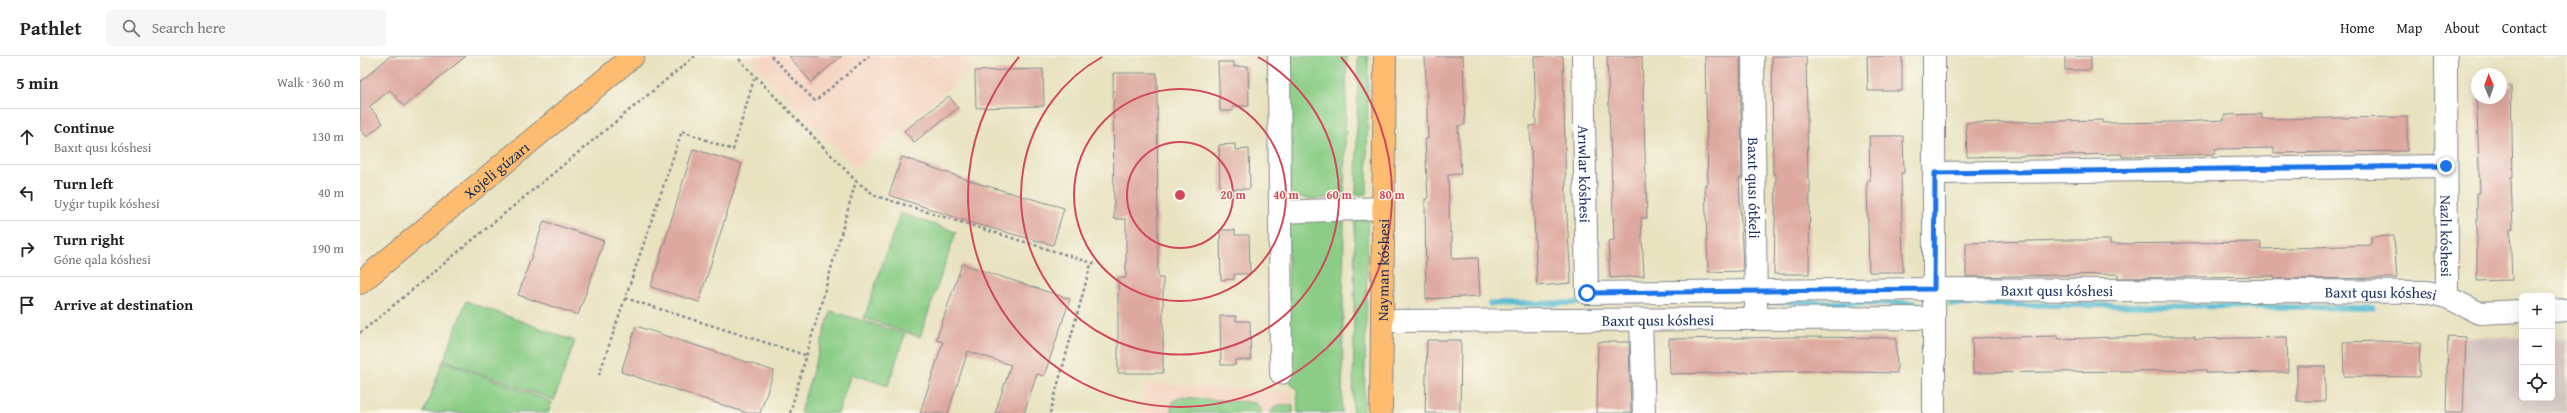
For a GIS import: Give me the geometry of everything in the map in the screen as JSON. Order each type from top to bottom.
[{"type":"main road","name":"Xojeli gúzarı","points":[[360,283],[633,56]]},
{"type":"main road","name":"Nayman kóshesi","points":[[1381,413],[1385,56]]},
{"type":"street","points":[[1279,56],[1281,373]]},
{"type":"street","name":"Arıwlar kóshesi","points":[[1583,56],[1587,293]]},
{"type":"street","name":"Baxıt qusı ótkeli","points":[[1753,56],[1756,320]]},
{"type":"street","points":[[1934,56],[1934,413]]},
{"type":"street","name":"Nazlı kóshesi","points":[[2446,56],[2447,297]]},
{"type":"street","points":[[1935,173],[2446,166]]},
{"type":"street","points":[[1280,212],[1383,208]]},
{"type":"street","name":"Baxıt qusı kóshesi","points":[[1587,293],[1934,289],[2427,292],[2447,297],[2479,313],[2519,311]]},
{"type":"street","points":[[2555,311],[2567,310]]},
{"type":"street","name":"Baxıt qusı kóshesi","points":[[1382,321],[1641,321],[1934,318]]},
{"type":"street","points":[[1641,321],[1644,413]]},
{"type":"path","points":[[360,333],[694,56]]},
{"type":"path","points":[[771,56],[815,101],[868,56]]},
{"type":"path","points":[[739,59],[856,182],[876,196],[1091,264],[1096,264]]},
{"type":"path","points":[[599,375],[682,131],[733,150],[756,76]]},
{"type":"path","points":[[790,413],[805,355],[856,182]]},
{"type":"path","points":[[1050,413],[1091,264]]},
{"type":"path","points":[[625,298],[805,355]]},
{"type":"shaded area","points":[[746,56],[963,56],[973,68],[856,168]]},
{"type":"shaded area","points":[[2448,336],[2519,338],[2519,401],[2555,401],[2555,339],[2567,339],[2567,413],[2446,413]]},
{"type":"shaded area","points":[[1147,383],[1293,392],[1293,413],[1138,413]]},
{"type":"green space","points":[[1289,56],[1347,56],[1344,197],[1320,199],[1305,198],[1292,193],[1287,187]]},
{"type":"green space","points":[[1358,56],[1368,56],[1367,194],[1356,195]]},
{"type":"green space","points":[[900,213],[956,232],[920,337],[864,318]]},
{"type":"green space","points":[[1344,218],[1342,413],[1298,413],[1297,389],[1289,382],[1288,226],[1294,221]]},
{"type":"green space","points":[[1368,218],[1364,413],[1353,413],[1355,220]]},
{"type":"green space","points":[[466,301],[575,341],[554,400],[444,360]]},
{"type":"green space","points":[[831,311],[905,334],[888,386],[851,374],[838,413],[800,413]]},
{"type":"green space","points":[[443,361],[552,402],[548,413],[424,413]]},
{"type":"green space","points":[[1181,397],[1256,403],[1261,408],[1261,413],[1170,413],[1173,401]]},
{"type":"green space","points":[[1276,405],[1293,405],[1293,413],[1270,413]]},
{"type":"building","points":[[390,56],[466,56],[404,106],[390,90],[369,107],[383,123],[367,137],[360,129],[360,82]]},
{"type":"building","points":[[789,56],[842,56],[811,82]]},
{"type":"building","points":[[1425,56],[1463,56],[1465,125],[1458,126],[1461,174],[1448,175],[1450,233],[1452,233],[1452,259],[1478,258],[1480,296],[1426,299],[1425,199],[1428,199],[1425,139],[1428,139]]},
{"type":"building","points":[[1534,56],[1563,56],[1566,200],[1571,283],[1537,286],[1530,126],[1536,125]]},
{"type":"building","points":[[1607,56],[1642,56],[1647,218],[1641,218],[1644,276],[1610,278],[1608,241],[1614,240]]},
{"type":"building","points":[[1705,56],[1740,56],[1742,178],[1739,178],[1743,271],[1708,272],[1705,184],[1708,184]]},
{"type":"building","points":[[1772,56],[1806,56],[1808,180],[1810,180],[1809,274],[1774,274],[1776,174],[1773,174]]},
{"type":"building","points":[[1867,56],[1902,56],[1902,91],[1868,91]]},
{"type":"building","points":[[2065,56],[2091,56],[2091,70],[2065,70]]},
{"type":"building","points":[[1218,62],[1234,62],[1234,67],[1248,66],[1249,106],[1233,106],[1233,111],[1220,111]]},
{"type":"building","points":[[1043,69],[1044,106],[976,108],[975,71]]},
{"type":"building","points":[[1113,73],[1157,73],[1158,278],[1163,278],[1163,373],[1118,373],[1118,278],[1126,278],[1126,219],[1114,219]]},
{"type":"building","points":[[2507,86],[2511,86],[2513,178],[2511,178],[2513,229],[2510,229],[2512,280],[2477,281],[2477,193],[2480,193],[2477,104],[2507,104]]},
{"type":"building","points":[[949,96],[958,108],[914,142],[904,131]]},
{"type":"building","points":[[2262,114],[2262,119],[2407,117],[2407,151],[2274,153],[2274,148],[2215,149],[2215,154],[2159,156],[2122,157],[2122,154],[1967,157],[1966,123],[2102,120],[2102,123],[2176,122],[2224,120],[2224,115]]},
{"type":"building","points":[[1869,136],[1903,136],[1904,173],[1901,173],[1903,272],[1869,272],[1867,181],[1870,181]]},
{"type":"building","points":[[1235,144],[1235,150],[1249,149],[1250,189],[1234,189],[1234,194],[1220,194],[1219,145]]},
{"type":"building","points":[[693,149],[742,164],[699,302],[651,287]]},
{"type":"building","points":[[902,157],[980,184],[1064,208],[1053,245],[972,223],[889,195]]},
{"type":"building","points":[[544,221],[604,241],[578,315],[518,295]]},
{"type":"building","points":[[1220,230],[1235,230],[1235,235],[1249,235],[1250,274],[1234,274],[1234,279],[1221,280]]},
{"type":"building","points":[[2394,236],[2397,278],[2275,279],[2274,276],[2118,278],[2118,274],[1966,277],[1966,243],[2062,240],[2110,240],[2110,244],[2261,242],[2261,249],[2371,245],[2371,237]]},
{"type":"building","points":[[962,264],[1070,299],[1044,376],[1037,374],[1024,413],[995,413],[1011,365],[968,351],[948,413],[920,413],[943,342],[936,340]]},
{"type":"building","points":[[1220,316],[1236,316],[1236,321],[1250,321],[1251,360],[1235,360],[1235,365],[1221,365]]},
{"type":"building","points":[[636,326],[774,371],[760,413],[747,413],[621,372]]},
{"type":"building","points":[[2058,336],[2058,339],[2154,336],[2195,336],[2195,339],[2287,337],[2288,372],[2206,373],[2206,370],[1973,373],[1972,338]]},
{"type":"building","points":[[2448,336],[2466,337],[2463,413],[2446,413]]},
{"type":"building","points":[[1800,337],[1896,338],[1897,373],[1809,371],[1670,374],[1669,339]]},
{"type":"building","points":[[1427,340],[1461,340],[1460,413],[1425,413]]},
{"type":"building","points":[[2381,341],[2420,343],[2419,377],[2344,376],[2343,342]]},
{"type":"building","points":[[1598,342],[1629,342],[1631,413],[1597,413]]},
{"type":"building","points":[[2297,366],[2325,366],[2325,401],[2297,401]]},
{"type":"waterway","points":[[1770,302],[1914,303]]},
{"type":"waterway","points":[[1490,304],[1589,303]]},
{"type":"waterway","points":[[1951,304],[2373,308]]},
{"type":"route","points":[[1587,293],[1934,289],[1935,173],[2446,166]]}]
